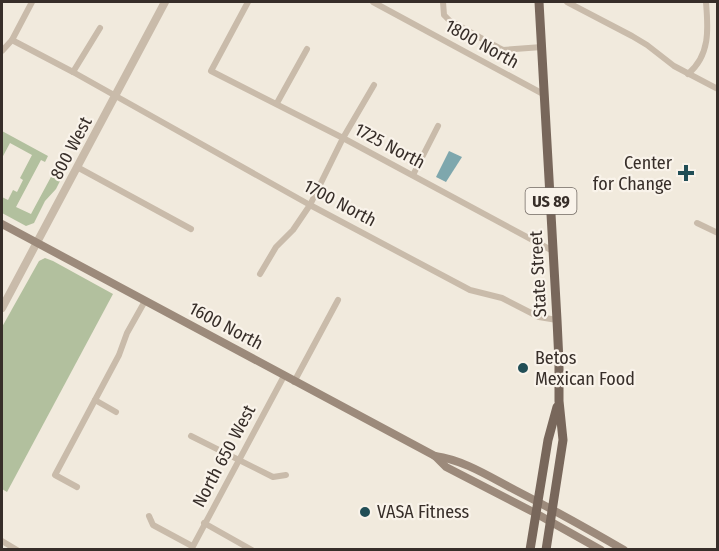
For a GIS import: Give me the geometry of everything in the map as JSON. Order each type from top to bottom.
[{"type":"main road","name":"State Street","points":[[539,2],[554,251],[559,401],[563,440],[546,549]]},
{"type":"main road","name":"1600 North","points":[[2,224],[435,456],[446,467],[601,549]]},
{"type":"main road","name":"State Street","points":[[530,549],[548,440],[559,401]]},
{"type":"main road","name":"1600 North","points":[[435,456],[452,459],[624,549]]},
{"type":"street","points":[[2,51],[12,40],[29,2]]},
{"type":"street","name":"800 West","points":[[2,306],[165,2]]},
{"type":"street","name":"1725 North","points":[[248,2],[211,71],[344,138],[554,251]]},
{"type":"street","name":"1800 North","points":[[374,2],[545,95]]},
{"type":"street","points":[[443,2],[446,18],[503,50],[542,47]]},
{"type":"street","points":[[567,2],[647,45],[666,61],[717,89]]},
{"type":"street","points":[[688,74],[694,69],[708,41],[706,2]]},
{"type":"street","points":[[73,72],[100,28]]},
{"type":"street","name":"1700 North","points":[[12,40],[310,205],[470,290],[502,298],[539,317],[557,320]]},
{"type":"street","points":[[277,104],[307,49]]},
{"type":"street","points":[[260,274],[276,247],[293,230],[310,205],[374,85]]},
{"type":"street","points":[[413,175],[438,126]]},
{"type":"street","points":[[77,167],[191,229]]},
{"type":"street","points":[[698,223],[717,233]]},
{"type":"street","points":[[294,382],[338,300]]},
{"type":"street","points":[[77,487],[55,475],[119,355],[144,301]]},
{"type":"street","name":"North 650 West","points":[[192,548],[284,376]]},
{"type":"street","points":[[95,400],[116,412]]},
{"type":"street","points":[[191,436],[273,477],[286,476]]},
{"type":"street","points":[[149,516],[153,525],[192,548]]},
{"type":"street","points":[[204,524],[252,549]]},
{"type":"street","points":[[2,541],[17,549]]},
{"type":"green space","points":[[2,131],[48,156],[45,162],[41,160],[16,207],[31,214],[59,162],[67,167],[34,223],[26,226],[2,213],[2,197],[8,200],[13,190],[17,192],[23,180],[20,178],[32,155],[10,143],[2,158]]},
{"type":"green space","points":[[45,258],[113,294],[7,492],[2,489],[2,327],[39,261]]},
{"type":"water","points":[[449,151],[462,157],[446,182],[436,177]]},
{"type":"place","name":"Center for Change","points":[[686,173]]},
{"type":"place","name":"Betos Mexican Food","points":[[523,368]]},
{"type":"place","name":"VASA Fitness","points":[[365,512]]}]
